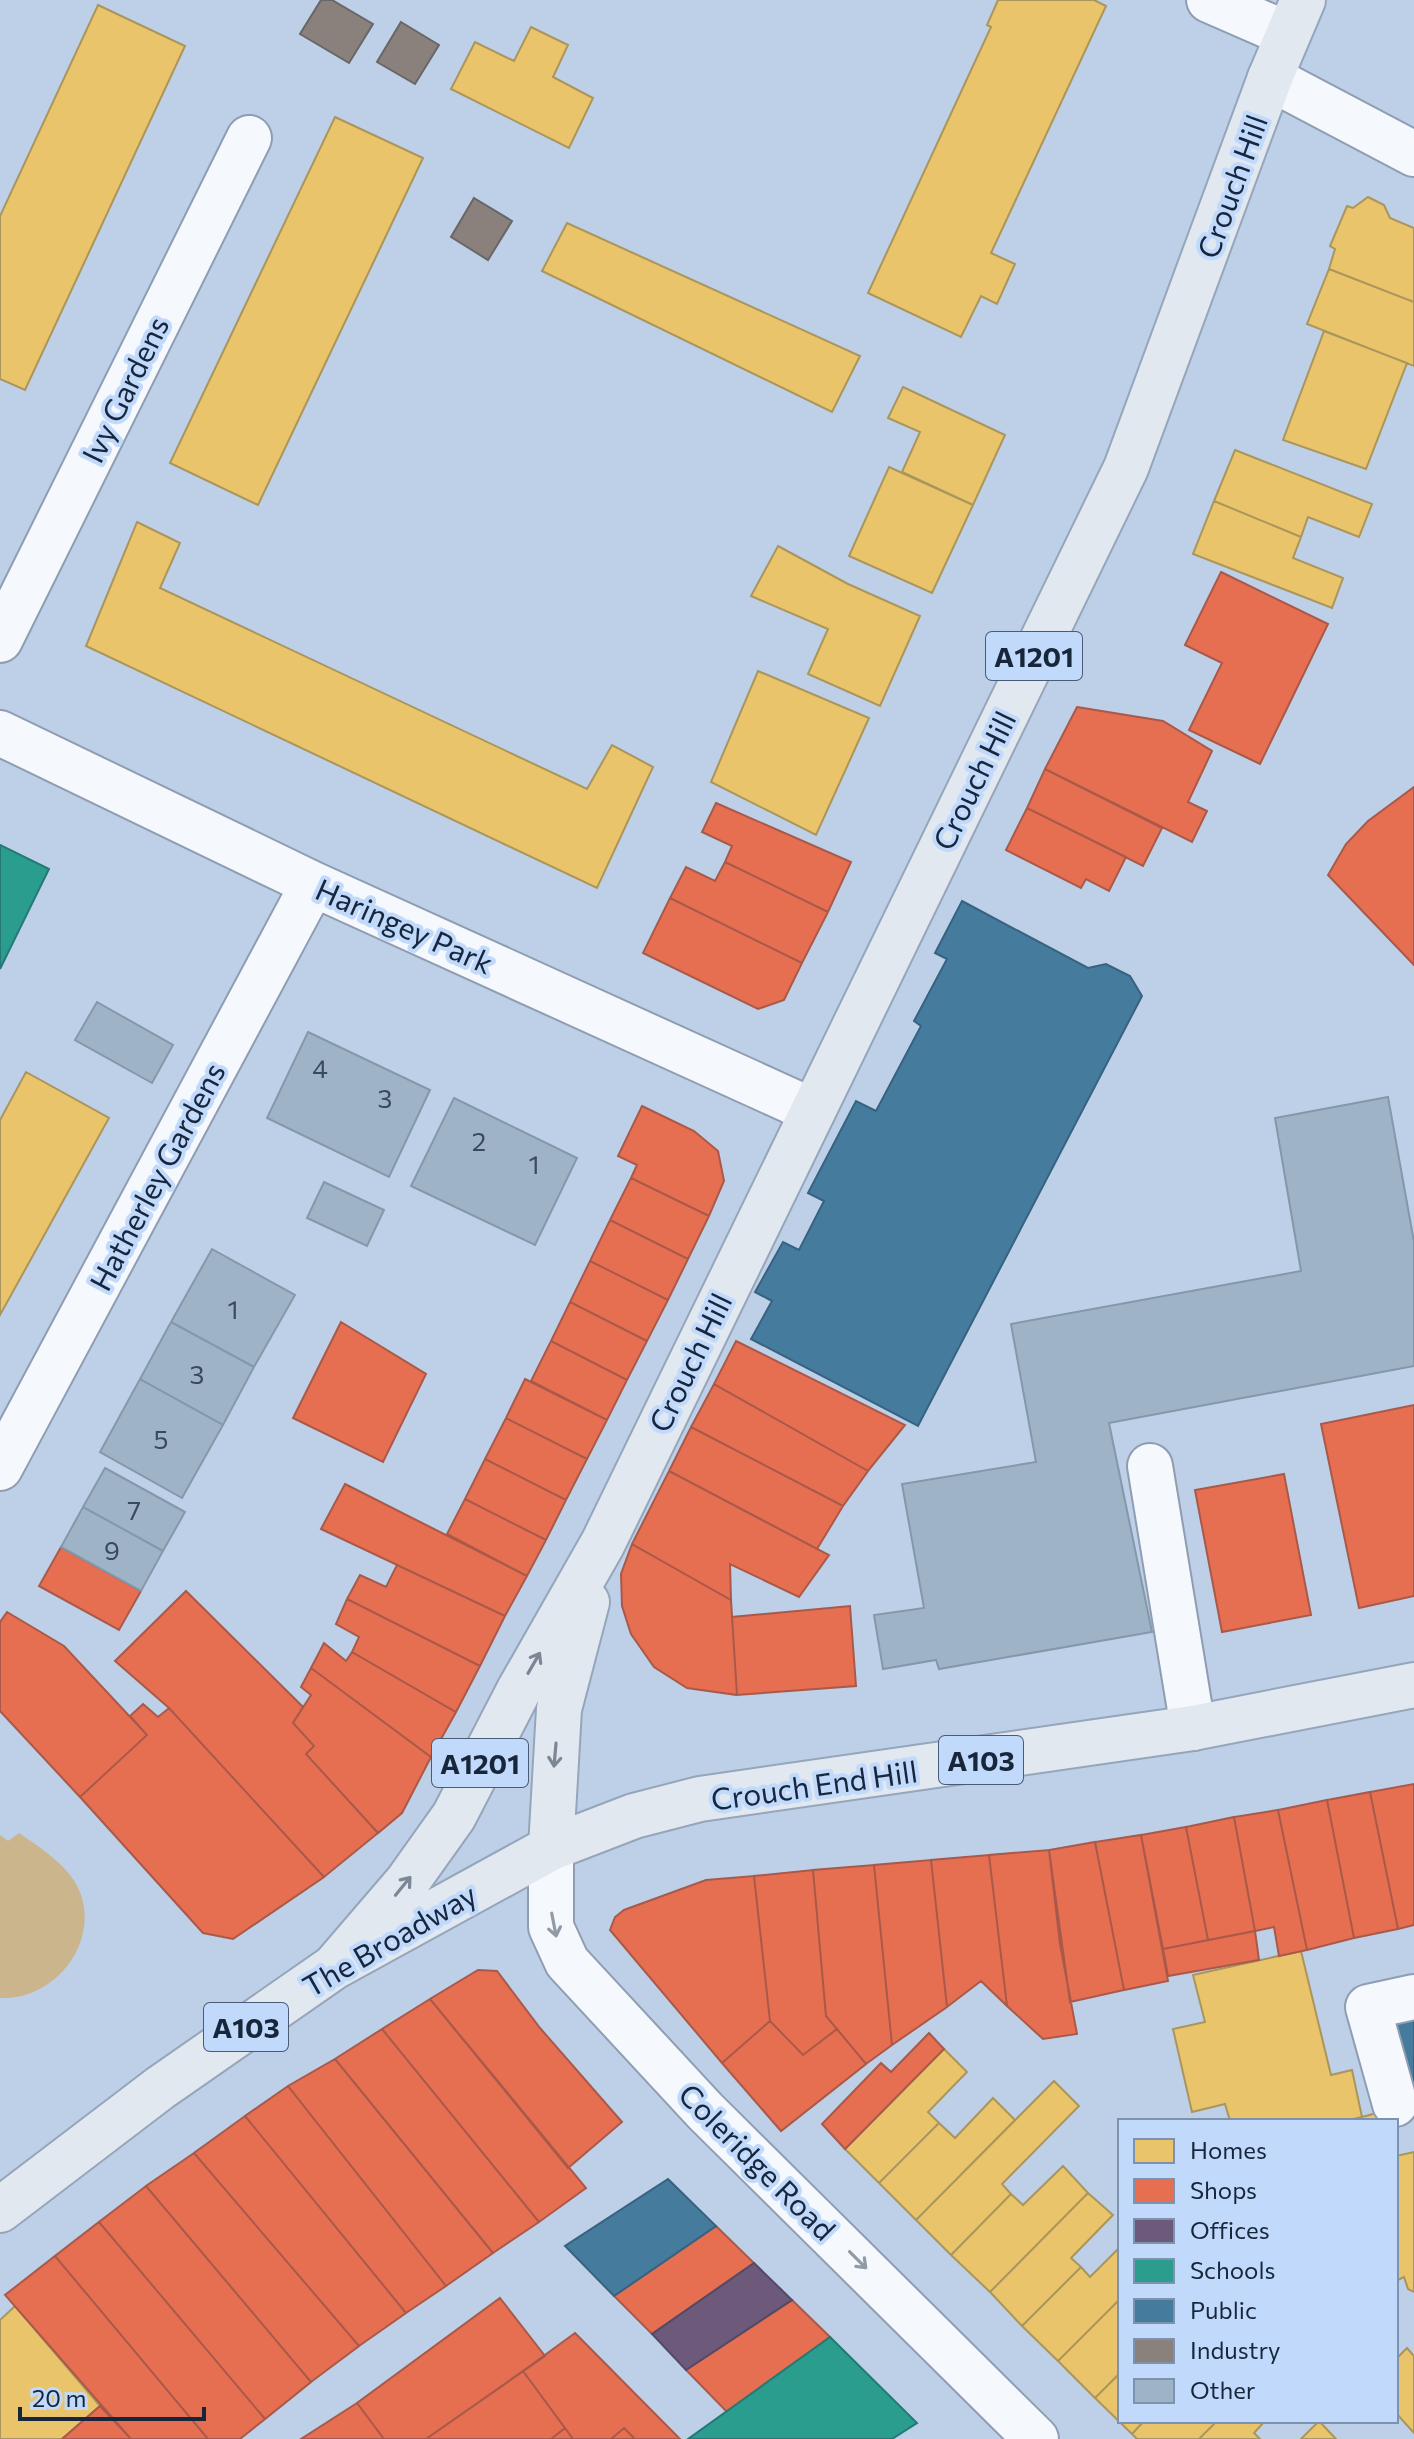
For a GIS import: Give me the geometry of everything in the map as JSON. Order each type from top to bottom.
[{"type":"main road","name":"Crouch Hill","points":[[334,1967],[407,1882],[454,1816],[518,1692],[603,1543],[1126,468],[1295,17]]},
{"type":"main road","name":"Crouch Hill","points":[[551,1848],[559,1709],[603,1543]]},
{"type":"main road","name":"Crouch End Hill","points":[[551,1848],[634,1816],[700,1799],[1193,1728],[1414,1685]]},
{"type":"main road","name":"The Broadway","points":[[0,2210],[160,2088],[334,1967],[551,1848]]},
{"type":"street","points":[[1209,0],[1295,17]]},
{"type":"street","points":[[1270,78],[1414,154]]},
{"type":"street","name":"Ivy Gardens","points":[[0,640],[249,138]]},
{"type":"street","name":"Haringey Park","points":[[0,733],[313,884],[813,1111]]},
{"type":"street","name":"Hatherley Gardens","points":[[0,1468],[313,884]]},
{"type":"street","points":[[1150,1466],[1193,1728]]},
{"type":"street","name":"Coleridge Road","points":[[551,1848],[551,1927],[567,1962],[705,2111],[1036,2439]]},
{"type":"street","points":[[1395,2104],[1368,2007],[1414,1997]]},
{"type":"shaded area","points":[[19,1833],[70,1874],[83,1902],[85,1923],[71,1961],[57,1977],[41,1989],[21,1996],[0,1998],[0,1835],[8,1841]]},
{"type":"building: Homes","points":[[998,0],[1094,0],[1106,6],[991,253],[1015,264],[997,304],[981,296],[961,337],[868,293],[991,27],[987,25]]},
{"type":"building: Homes","points":[[98,5],[185,46],[25,390],[0,379],[0,216]]},
{"type":"building: Homes","points":[[531,27],[568,45],[553,77],[593,98],[569,148],[451,89],[475,42],[514,61]]},
{"type":"building: Homes","points":[[335,117],[423,158],[258,505],[170,463]]},
{"type":"building: Homes","points":[[1368,197],[1384,205],[1390,218],[1414,228],[1414,302],[1329,269],[1335,249],[1330,246],[1347,206],[1353,208]]},
{"type":"building: Homes","points":[[567,223],[860,356],[832,412],[542,271]]},
{"type":"building: Homes","points":[[1329,269],[1414,302],[1414,366],[1307,324]]},
{"type":"building: Homes","points":[[1324,331],[1407,363],[1366,469],[1283,440]]},
{"type":"building: Homes","points":[[903,387],[1005,435],[973,505],[902,472],[920,432],[888,418]]},
{"type":"building: Homes","points":[[1235,450],[1372,504],[1359,537],[1308,517],[1301,537],[1214,501]]},
{"type":"building: Homes","points":[[889,467],[973,505],[932,593],[849,556]]},
{"type":"building: Homes","points":[[1214,501],[1301,537],[1293,558],[1343,578],[1332,608],[1193,554]]},
{"type":"building: Homes","points":[[137,522],[180,543],[160,588],[587,789],[612,745],[653,767],[597,888],[86,646]]},
{"type":"building: Homes","points":[[778,546],[848,584],[920,616],[880,706],[808,674],[828,629],[751,596]]},
{"type":"building: Homes","points":[[758,671],[869,718],[816,835],[711,782]]},
{"type":"building: Homes","points":[[26,1072],[109,1118],[0,1315],[0,1120]]},
{"type":"building: Homes","points":[[1301,1951],[1331,2075],[1352,2070],[1362,2117],[1229,2119],[1225,2104],[1192,2112],[1173,2029],[1205,2022],[1193,1975]]},
{"type":"building: Homes","points":[[944,2049],[967,2072],[928,2112],[939,2123],[879,2183],[845,2149]]},
{"type":"building: Homes","points":[[1054,2081],[1079,2106],[1002,2184],[1011,2194],[951,2255],[916,2220]]},
{"type":"building: Homes","points":[[993,2098],[1015,2120],[916,2220],[879,2183],[939,2123],[955,2138]]},
{"type":"building: Homes","points":[[1384,2111],[1387,2119],[1354,2119]]},
{"type":"building: Homes","points":[[1414,2152],[1414,2292],[1408,2289],[1404,2277],[1398,2280],[1398,2156]]},
{"type":"building: Homes","points":[[1063,2166],[1088,2193],[990,2292],[951,2255],[1011,2194],[1023,2205]]},
{"type":"building: Homes","points":[[1088,2193],[1113,2215],[1071,2258],[1081,2267],[1022,2326],[990,2292]]},
{"type":"building: Homes","points":[[1118,2249],[1118,2301],[1058,2361],[1022,2326],[1081,2267],[1090,2277]]},
{"type":"building: Homes","points":[[1118,2301],[1118,2375],[1095,2398],[1058,2361]]},
{"type":"building: Homes","points":[[15,2306],[100,2406],[62,2439],[0,2439],[0,2320]]},
{"type":"building: Homes","points":[[1407,2348],[1414,2356],[1414,2433],[1398,2415],[1398,2357]]},
{"type":"building: Homes","points":[[1118,2375],[1118,2420],[1095,2398]]},
{"type":"building: Homes","points":[[1121,2423],[1142,2423],[1132,2434]]},
{"type":"building: Homes","points":[[1142,2423],[1215,2423],[1199,2439],[1137,2439],[1132,2434]]},
{"type":"building: Homes","points":[[1215,2423],[1263,2423],[1254,2433],[1260,2439],[1199,2439]]},
{"type":"building: Homes","points":[[1317,2423],[1321,2423],[1336,2439],[1301,2439]]},
{"type":"building: Shops","points":[[1221,572],[1328,624],[1260,764],[1189,730],[1222,663],[1185,645]]},
{"type":"building: Shops","points":[[1077,707],[1163,721],[1212,751],[1188,802],[1207,811],[1192,842],[1045,769]]},
{"type":"building: Shops","points":[[1045,769],[1162,828],[1143,866],[1027,808]]},
{"type":"building: Shops","points":[[1414,787],[1414,965],[1328,875],[1346,844],[1368,821]]},
{"type":"building: Shops","points":[[716,803],[851,862],[828,912],[725,862],[732,846],[702,832]]},
{"type":"building: Shops","points":[[1027,808],[1126,857],[1109,891],[1086,879],[1081,888],[1006,850]]},
{"type":"building: Shops","points":[[725,862],[828,912],[802,963],[670,898],[686,867],[715,881]]},
{"type":"building: Shops","points":[[670,898],[802,963],[784,1000],[758,1009],[643,953]]},
{"type":"building: Shops","points":[[642,1106],[694,1131],[718,1151],[724,1181],[709,1216],[631,1178],[637,1165],[618,1156]]},
{"type":"building: Shops","points":[[631,1178],[709,1216],[688,1259],[610,1220]]},
{"type":"building: Shops","points":[[610,1220],[688,1259],[668,1300],[590,1261]]},
{"type":"building: Shops","points":[[590,1261],[668,1300],[647,1341],[570,1302]]},
{"type":"building: Shops","points":[[570,1302],[647,1341],[627,1380],[551,1341]]},
{"type":"building: Shops","points":[[341,1322],[426,1374],[383,1462],[293,1418]]},
{"type":"building: Shops","points":[[551,1341],[627,1380],[607,1420],[531,1381]]},
{"type":"building: Shops","points":[[736,1341],[905,1425],[868,1471],[714,1384]]},
{"type":"building: Shops","points":[[525,1379],[607,1420],[587,1459],[506,1418]]},
{"type":"building: Shops","points":[[714,1384],[868,1471],[843,1506],[691,1427]]},
{"type":"building: Shops","points":[[1414,1405],[1414,1596],[1359,1608],[1321,1424]]},
{"type":"building: Shops","points":[[506,1418],[587,1459],[566,1500],[485,1459]]},
{"type":"building: Shops","points":[[691,1427],[843,1506],[817,1549],[669,1471]]},
{"type":"building: Shops","points":[[485,1459],[566,1500],[546,1540],[465,1499]]},
{"type":"building: Shops","points":[[669,1471],[829,1555],[799,1597],[730,1564],[731,1600],[632,1544]]},
{"type":"building: Shops","points":[[1284,1474],[1311,1615],[1222,1632],[1195,1490]]},
{"type":"building: Shops","points":[[345,1484],[527,1576],[505,1616],[321,1529]]},
{"type":"building: Shops","points":[[465,1499],[546,1540],[527,1576],[447,1534]]},
{"type":"building: Shops","points":[[632,1544],[731,1600],[737,1695],[687,1688],[654,1667],[631,1634],[622,1606],[621,1574]]},
{"type":"building: Shops","points":[[61,1547],[141,1591],[119,1630],[39,1586]]},
{"type":"building: Shops","points":[[397,1565],[505,1616],[480,1666],[347,1599],[360,1575],[386,1587]]},
{"type":"building: Shops","points":[[186,1591],[303,1707],[293,1723],[314,1746],[306,1754],[378,1833],[324,1877],[169,1708],[115,1661]]},
{"type":"building: Shops","points":[[347,1599],[480,1666],[456,1712],[352,1652],[359,1637],[336,1624]]},
{"type":"building: Shops","points":[[850,1606],[856,1686],[737,1695],[732,1617]]},
{"type":"building: Shops","points":[[7,1612],[64,1646],[147,1735],[80,1797],[0,1711],[0,1622]]},
{"type":"building: Shops","points":[[324,1643],[346,1661],[352,1652],[456,1712],[431,1757],[311,1668]]},
{"type":"building: Shops","points":[[311,1668],[431,1757],[402,1813],[378,1833],[306,1754],[314,1746],[293,1723],[311,1695],[301,1687]]},
{"type":"building: Shops","points":[[143,1704],[158,1717],[169,1708],[324,1877],[233,1939],[203,1933],[80,1797],[147,1735],[130,1716]]},
{"type":"building: Shops","points":[[1414,1784],[1414,1925],[1398,1929],[1370,1792]]},
{"type":"building: Shops","points":[[1370,1792],[1398,1929],[1354,1938],[1327,1800]]},
{"type":"building: Shops","points":[[1327,1800],[1354,1938],[1307,1950],[1278,1810]]},
{"type":"building: Shops","points":[[1278,1810],[1307,1950],[1279,1956],[1274,1927],[1255,1931],[1234,1817]]},
{"type":"building: Shops","points":[[1234,1817],[1255,1931],[1208,1940],[1186,1827]]},
{"type":"building: Shops","points":[[1186,1827],[1208,1940],[1163,1949],[1141,1835]]},
{"type":"building: Shops","points":[[1141,1835],[1168,1981],[1124,1990],[1095,1842]]},
{"type":"building: Shops","points":[[1095,1842],[1124,1990],[1070,2002],[1049,1850]]},
{"type":"building: Shops","points":[[1049,1850],[1060,1944],[1077,2034],[1043,2039],[1007,2006],[989,1855]]},
{"type":"building: Shops","points":[[989,1855],[1007,2006],[981,1981],[947,2007],[931,1860]]},
{"type":"building: Shops","points":[[931,1860],[947,2007],[892,2045],[874,1865]]},
{"type":"building: Shops","points":[[874,1865],[892,2045],[866,2064],[826,2016],[813,1870]]},
{"type":"building: Shops","points":[[813,1870],[826,2016],[837,2029],[803,2055],[770,2021],[754,1876]]},
{"type":"building: Shops","points":[[754,1876],[770,2021],[722,2063],[610,1930],[615,1917],[624,1910],[706,1880]]},
{"type":"building: Shops","points":[[1255,1931],[1259,1960],[1168,1976],[1163,1949]]},
{"type":"building: Shops","points":[[478,1970],[497,1971],[540,2028],[622,2122],[568,2168],[430,1999]]},
{"type":"building: Shops","points":[[430,1999],[586,2188],[539,2222],[382,2029]]},
{"type":"building: Shops","points":[[770,2021],[803,2055],[837,2029],[866,2064],[781,2131],[722,2063]]},
{"type":"building: Shops","points":[[382,2029],[539,2222],[493,2253],[335,2059]]},
{"type":"building: Shops","points":[[929,2033],[944,2049],[845,2149],[822,2124],[881,2063],[891,2072]]},
{"type":"building: Shops","points":[[335,2059],[493,2253],[446,2286],[288,2086]]},
{"type":"building: Shops","points":[[288,2086],[446,2286],[406,2313],[245,2116]]},
{"type":"building: Shops","points":[[245,2116],[406,2313],[359,2346],[194,2153]]},
{"type":"building: Shops","points":[[194,2153],[359,2346],[311,2382],[146,2186]]},
{"type":"building: Shops","points":[[146,2186],[311,2382],[265,2419],[99,2222]]},
{"type":"building: Shops","points":[[99,2222],[265,2419],[240,2439],[208,2439],[55,2256]]},
{"type":"building: Shops","points":[[716,2226],[754,2263],[652,2334],[614,2296]]},
{"type":"building: Shops","points":[[55,2256],[208,2439],[131,2439],[5,2295]]},
{"type":"building: Shops","points":[[500,2298],[545,2356],[426,2439],[384,2439],[357,2403]]},
{"type":"building: Shops","points":[[792,2300],[830,2337],[727,2412],[686,2370]]},
{"type":"building: Shops","points":[[575,2333],[680,2439],[635,2439],[624,2428],[611,2439],[573,2439],[523,2371]]},
{"type":"building: Shops","points":[[523,2371],[565,2428],[551,2439],[426,2439]]},
{"type":"building: Shops","points":[[357,2403],[384,2439],[301,2439]]},
{"type":"building: Shops","points":[[100,2406],[131,2439],[62,2439]]},
{"type":"building: Shops","points":[[565,2428],[573,2439],[551,2439]]},
{"type":"building: Shops","points":[[624,2428],[635,2439],[611,2439]]},
{"type":"building: Offices","points":[[754,2263],[792,2300],[686,2370],[652,2334]]},
{"type":"building: Schools","points":[[0,845],[49,869],[0,969]]},
{"type":"building: Schools","points":[[830,2337],[917,2423],[892,2439],[688,2439]]},
{"type":"building: Public","points":[[962,901],[1088,968],[1106,964],[1130,976],[1142,996],[918,1426],[751,1339],[772,1301],[755,1292],[783,1242],[799,1250],[824,1201],[808,1193],[856,1101],[876,1111],[921,1026],[914,1021],[947,959],[935,953]]},
{"type":"building: Public","points":[[1414,2011],[1414,2093],[1393,2017]]},
{"type":"building: Public","points":[[668,2179],[716,2226],[614,2296],[565,2246]]},
{"type":"building: Industry","points":[[321,0],[332,0],[373,24],[349,63],[300,34]]},
{"type":"building: Industry","points":[[401,22],[439,45],[415,84],[377,62]]},
{"type":"building: Industry","points":[[474,198],[512,221],[488,260],[451,237]]},
{"type":"building: Other","points":[[97,1002],[173,1045],[152,1083],[75,1040]]},
{"type":"building: Other","points":[[308,1032],[430,1090],[389,1177],[267,1118]]},
{"type":"building: Other","points":[[1388,1097],[1414,1242],[1414,1366],[1109,1423],[1152,1632],[939,1669],[936,1660],[883,1669],[874,1615],[924,1608],[902,1484],[1036,1462],[1011,1324],[1301,1271],[1275,1118]]},
{"type":"building: Other","points":[[454,1098],[577,1158],[535,1245],[411,1186]]},
{"type":"building: Other","points":[[324,1182],[384,1210],[367,1246],[307,1218]]},
{"type":"building: Other","points":[[212,1249],[295,1295],[254,1367],[171,1322]]},
{"type":"building: Other","points":[[171,1322],[254,1367],[223,1425],[140,1379]]},
{"type":"building: Other","points":[[140,1379],[223,1425],[182,1498],[100,1452]]},
{"type":"building: Other","points":[[105,1468],[185,1512],[163,1551],[83,1507]]},
{"type":"building: Other","points":[[83,1507],[163,1551],[141,1591],[61,1547]]}]
